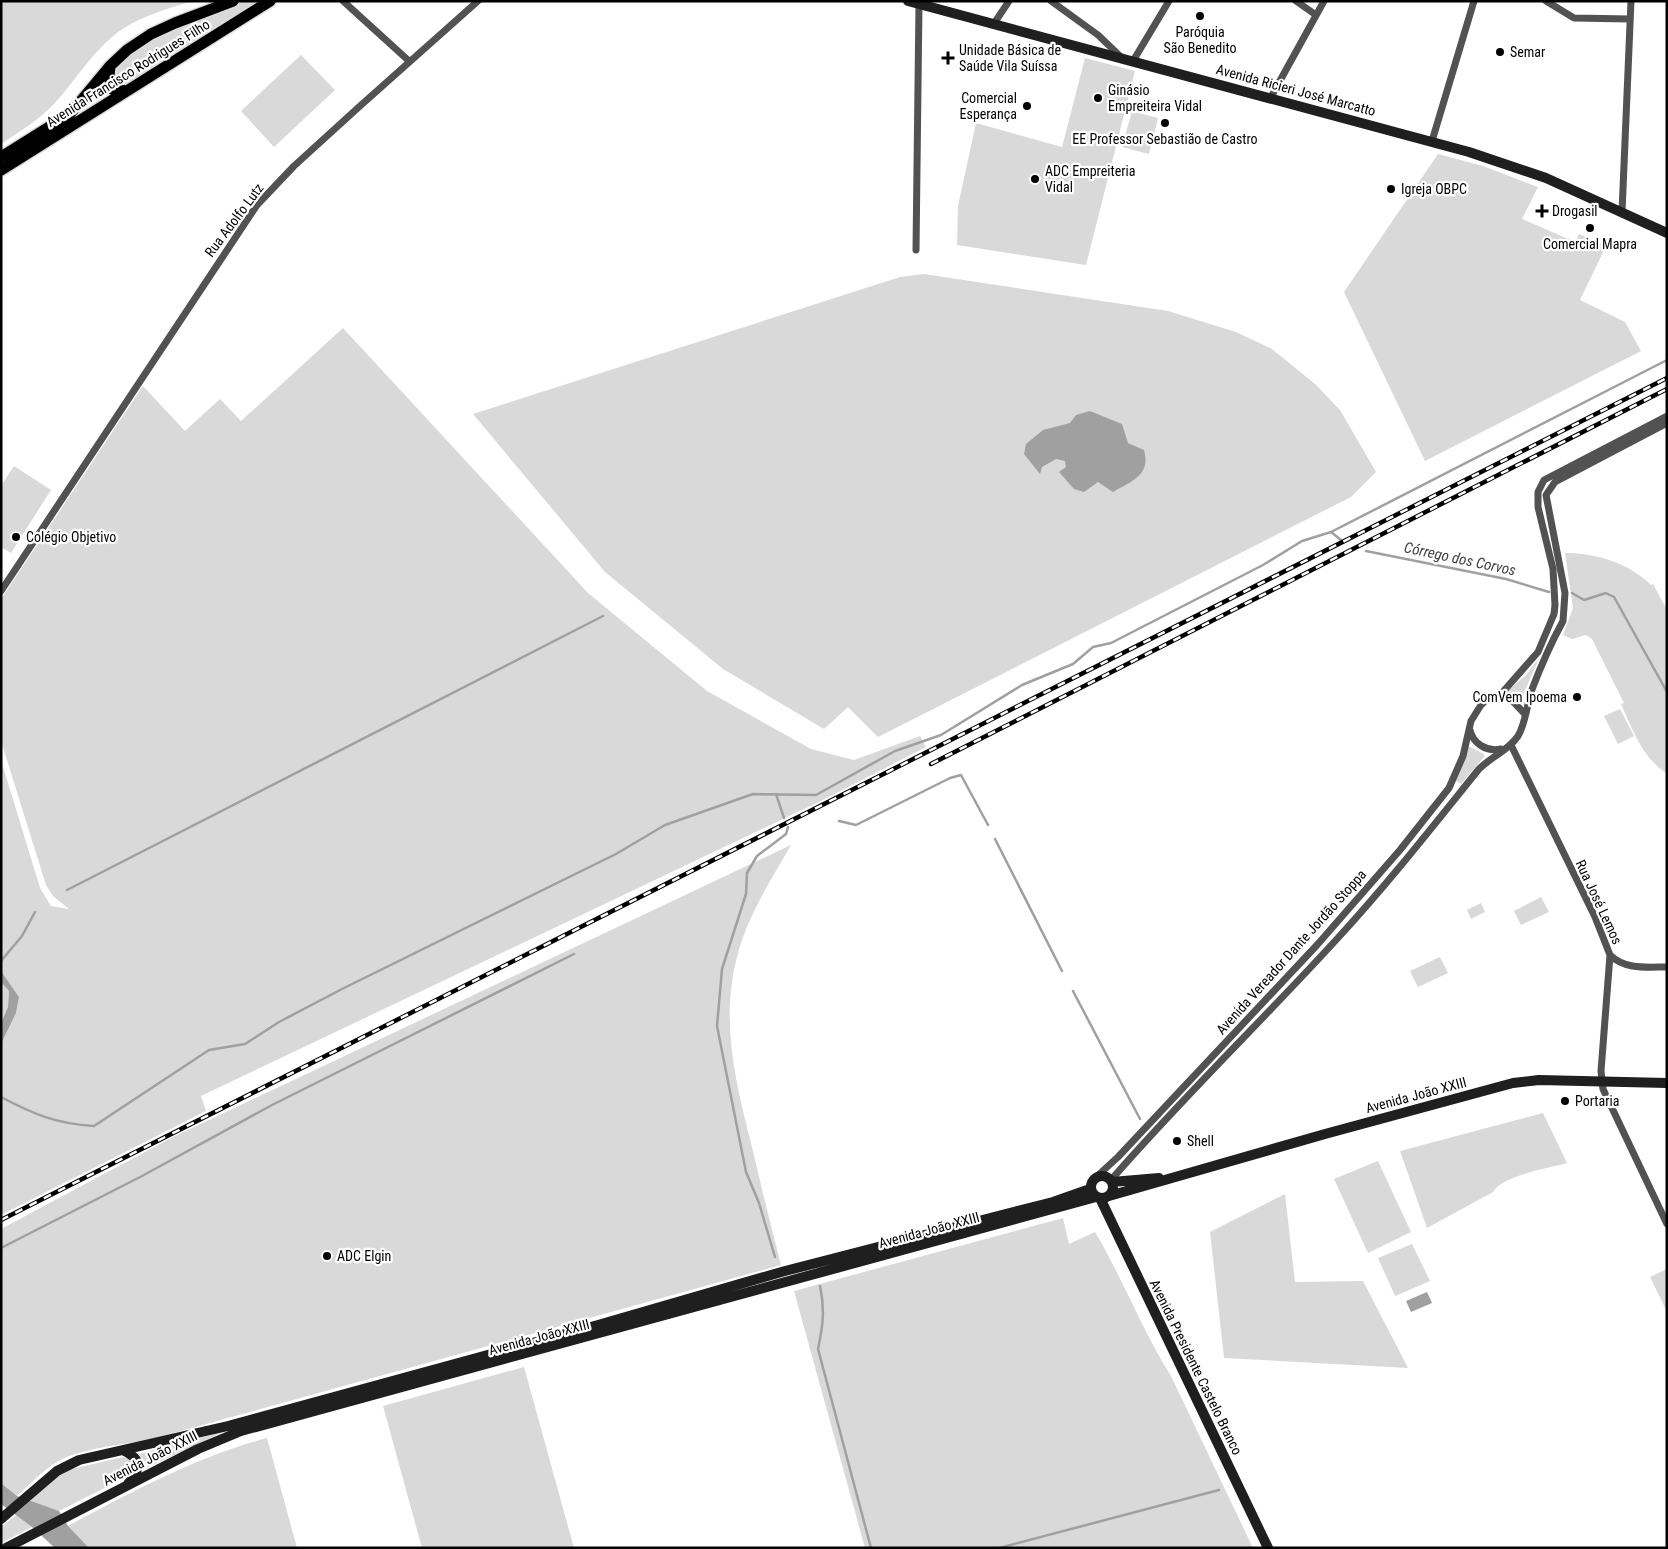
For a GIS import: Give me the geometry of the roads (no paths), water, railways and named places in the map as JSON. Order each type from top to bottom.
[{"type":"main road","name":"Avenida Francisco Rodrigues Filho","points":[[1,157],[70,114],[110,66],[127,50],[151,34],[233,1]]},
{"type":"main road","name":"Avenida Francisco Rodrigues Filho","points":[[1,170],[270,1]]},
{"type":"main road","name":"Avenida Ricieri José Marcatto","points":[[908,1],[1432,140],[1546,178],[1667,233]]},
{"type":"main road","points":[[110,66],[109,76],[112,89],[127,91]]},
{"type":"main road","name":"Avenida João XXIII","points":[[3,1517],[31,1491],[66,1465],[243,1421],[598,1325],[785,1271],[1053,1202],[1099,1195],[1177,1176],[1513,1083],[1539,1080],[1667,1083]]},
{"type":"main road","name":"Avenida João XXIII","points":[[1095,1178],[1103,1176],[1111,1181],[1177,1176]]},
{"type":"main road","points":[[1095,1178],[1099,1195],[1113,1191],[1111,1181]]},
{"type":"main road","name":"Avenida João XXIII","points":[[6,1548],[198,1449],[241,1432],[1071,1205],[1099,1195]]},
{"type":"main road","name":"Avenida Presidente Castelo Branco","points":[[1099,1195],[1268,1548]]},
{"type":"main road","points":[[123,1450],[133,1455],[138,1465],[137,1471],[126,1487]]},
{"type":"street","points":[[343,1],[409,61]]},
{"type":"street","name":"Rua Adolfo Lutz","points":[[1,591],[257,205],[294,166],[478,1]]},
{"type":"street","points":[[993,25],[1009,1]]},
{"type":"street","points":[[1051,1],[1098,35],[1128,60],[1169,1]]},
{"type":"street","points":[[1296,1],[1316,15]]},
{"type":"street","points":[[1271,98],[1324,1]]},
{"type":"street","points":[[1432,140],[1474,1]]},
{"type":"street","points":[[1546,1],[1574,18],[1630,19]]},
{"type":"street","points":[[1622,212],[1631,1]]},
{"type":"street","points":[[916,250],[919,4]]},
{"type":"street","name":"Avenida Vereador Dante Jordão Stoppa","points":[[1095,1178],[1118,1157],[1317,944],[1422,824],[1449,788],[1463,756],[1471,721],[1488,698],[1502,694],[1538,652],[1554,614],[1553,569],[1538,507],[1540,486],[1544,480],[1667,416]]},
{"type":"street","name":"Avenida Vereador Dante Jordão Stoppa","points":[[1111,1181],[1204,1077],[1336,940],[1405,860],[1479,769],[1507,747],[1523,726],[1524,713],[1533,688],[1563,621],[1565,610],[1562,570],[1546,495],[1555,482],[1667,423]]},
{"type":"street","points":[[1502,694],[1515,702],[1524,713]]},
{"type":"street","points":[[1471,721],[1470,731],[1479,745],[1488,750],[1507,747]]},
{"type":"street","name":"Rua José Lemos","points":[[1507,747],[1595,917],[1610,955],[1602,1081]]},
{"type":"street","points":[[1610,955],[1615,961],[1632,966],[1667,967]]},
{"type":"street","points":[[1602,1081],[1607,1098],[1667,1224]]},
{"type":"waterway","points":[[1,1097],[46,1117],[68,1123],[94,1126],[209,1050],[245,1044],[279,1022],[342,989],[616,854],[665,825],[753,794],[816,795],[895,751],[941,735],[1022,685],[1073,664],[1093,647],[1111,643],[1263,565],[1302,541],[1331,532],[1667,360]]},
{"type":"waterway","name":"Córrego dos Corvos","points":[[1331,532],[1341,540]]},
{"type":"waterway","name":"Córrego dos Corvos","points":[[1366,551],[1506,579],[1549,592]]},
{"type":"waterway","name":"Córrego dos Corvos","points":[[1572,593],[1584,600],[1606,593],[1614,597],[1667,692]]},
{"type":"waterway","points":[[67,890],[603,616]]},
{"type":"waterway","points":[[839,821],[856,825],[950,778],[961,775],[988,825]]},
{"type":"waterway","points":[[776,794],[784,818]]},
{"type":"waterway","points":[[775,1257],[759,1203],[746,1172],[717,1026],[722,969],[746,894],[747,873],[757,856],[786,834],[788,827]]},
{"type":"waterway","points":[[995,839],[1062,971]]},
{"type":"waterway","points":[[1,961],[22,936],[35,912]]},
{"type":"waterway","points":[[1,1248],[142,1176],[272,1105],[574,954]]},
{"type":"waterway","points":[[1073,991],[1140,1119]]},
{"type":"waterway","points":[[820,1286],[823,1318],[818,1349],[871,1548]]},
{"type":"waterway","points":[[999,1548],[1219,1490]]},
{"type":"railway","points":[[1,1220],[1667,378]]},
{"type":"railway","points":[[931,764],[1667,389]]},
{"type":"place","name":"Paróquia São Benedito","points":[[1200,16]]},
{"type":"place","name":"Semar","points":[[1500,52]]},
{"type":"place","name":"Unidade Básica de Saúde Vila Suíssa","points":[[948,58]]},
{"type":"place","name":"Ginásio Empreiteira Vidal","points":[[1098,98]]},
{"type":"place","name":"Comercial Esperança","points":[[1027,106]]},
{"type":"place","name":"EE Professor Sebastião de Castro","points":[[1165,123]]},
{"type":"place","name":"ADC Empreiteria Vidal","points":[[1035,179]]},
{"type":"place","name":"Igreja OBPC","points":[[1391,189]]},
{"type":"place","name":"Drogasil","points":[[1542,211]]},
{"type":"place","name":"Comercial Mapra","points":[[1590,228]]},
{"type":"place","name":"Colégio Objetivo","points":[[16,537]]},
{"type":"place","name":"ComVem Ipoema","points":[[1577,697]]},
{"type":"place","name":"Portaria","points":[[1565,1101]]},
{"type":"place","name":"Shell","points":[[1177,1141]]},
{"type":"place","name":"ADC Elgin","points":[[327,1256]]}]
